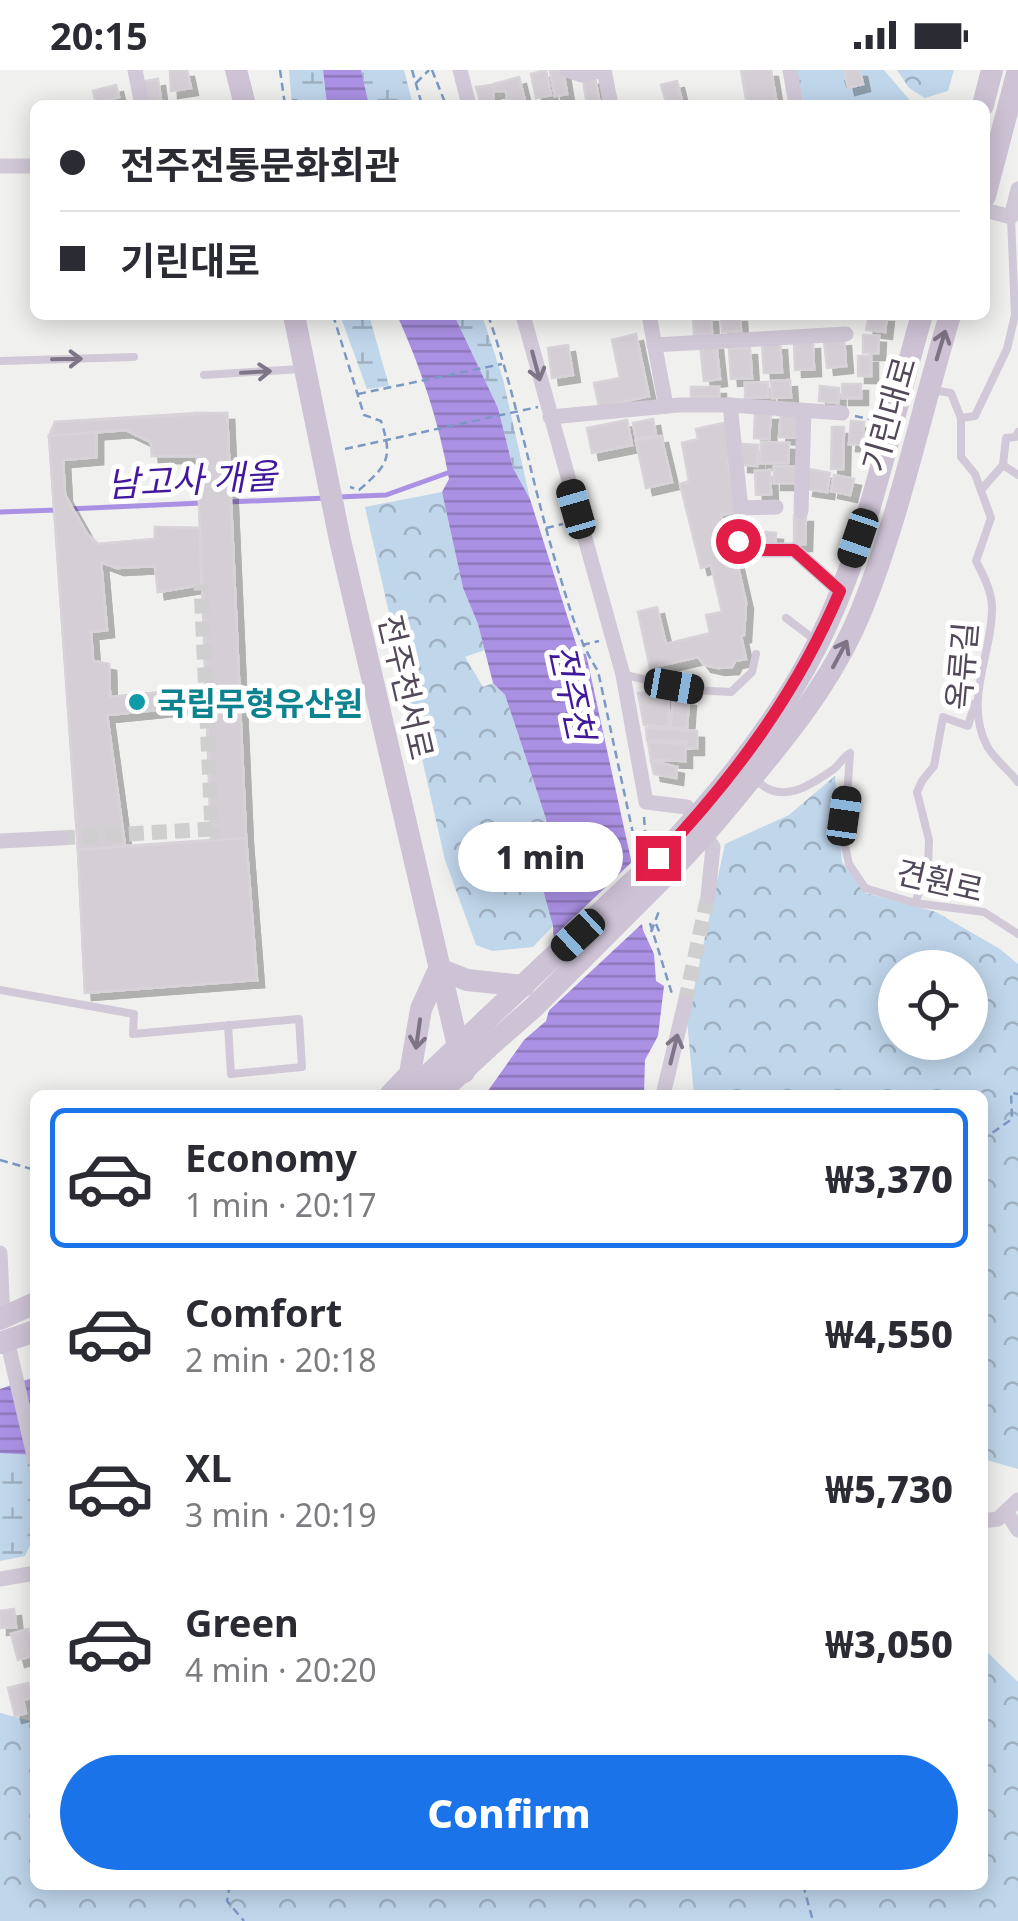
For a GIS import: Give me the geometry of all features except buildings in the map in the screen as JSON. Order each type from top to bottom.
[{"type":"street","points":[[135,70],[141,100]]},
{"type":"street","points":[[236,70],[243,100]]},
{"type":"street","points":[[460,70],[468,100]]},
{"type":"street","points":[[567,70],[580,74],[604,70],[610,100]]},
{"type":"street","points":[[790,70],[795,100]]},
{"type":"street","points":[[983,100],[992,70]]},
{"type":"street","points":[[990,177],[1018,70]]},
{"type":"street","points":[[0,166],[30,166]]},
{"type":"street","points":[[990,211],[1011,217],[1018,189]]},
{"type":"street","name":"전주천서로","points":[[295,320],[340,540],[461,1061]]},
{"type":"street","points":[[524,320],[544,412],[623,674],[646,802],[687,807],[713,847],[708,896]]},
{"type":"street","points":[[649,320],[666,406]]},
{"type":"street","name":"기린대로","points":[[700,827],[818,643],[867,511],[921,320]]},
{"type":"street","name":"기린대로","points":[[653,863],[700,827],[753,777],[802,718],[837,661],[862,610],[889,530],[949,320]]},
{"type":"street","points":[[654,345],[846,334]]},
{"type":"street","points":[[544,412],[730,405],[842,413]]},
{"type":"street","points":[[730,405],[742,508],[740,550],[794,550],[840,591]]},
{"type":"street","points":[[800,510],[804,411]]},
{"type":"street","points":[[742,508],[776,507]]},
{"type":"street","points":[[0,841],[60,838]]},
{"type":"street","points":[[441,1090],[524,986],[653,863]]},
{"type":"street","points":[[490,1032],[533,1008],[653,863]]},
{"type":"street","points":[[395,1090],[410,1074],[421,1009],[439,969],[486,984],[524,986]]},
{"type":"street","points":[[665,1090],[684,1010]]},
{"type":"street","points":[[415,1090],[461,1061]]},
{"type":"street","points":[[0,1252],[4,1332],[30,1439]]},
{"type":"street","points":[[4,1332],[30,1308]]},
{"type":"street","points":[[4,1332],[30,1331]]},
{"type":"street","points":[[988,1521],[998,1520],[1012,1505]]},
{"type":"street","points":[[1012,1505],[1018,1530]]},
{"type":"street","points":[[0,1579],[30,1574]]},
{"type":"lane","points":[[928,390],[951,393],[961,418],[975,416],[1007,348],[1014,316],[1011,217]]},
{"type":"lane","points":[[0,360],[134,357]]},
{"type":"lane","points":[[204,375],[307,369]]},
{"type":"lane","name":"옥류길","points":[[961,418],[961,457],[975,474],[991,518],[976,561],[992,606],[988,650],[976,699],[978,721],[987,747],[1018,782]]},
{"type":"lane","points":[[981,490],[1003,464],[1006,438],[1016,437],[1018,432]]},
{"type":"lane","points":[[1003,464],[1018,475]]},
{"type":"lane","points":[[786,618],[818,643]]},
{"type":"lane","points":[[623,674],[694,690],[731,692],[752,672],[756,654]]},
{"type":"lane","points":[[915,903],[928,868],[928,840],[917,792],[934,766],[943,717],[968,726],[976,699]]},
{"type":"lane","name":"견훤로","points":[[753,777],[768,792],[787,794],[838,767],[850,753],[844,816],[849,864],[864,888],[915,903],[984,912],[1018,934]]},
{"type":"lane","points":[[0,990],[134,1014],[134,1034],[299,1019],[302,1067],[232,1074],[228,1026]]},
{"type":"path","points":[[280,70],[284,100]]},
{"type":"path","points":[[412,70],[420,100]]},
{"type":"path","points":[[415,84],[431,70],[444,100]]},
{"type":"path","points":[[329,483],[359,490],[380,472],[389,447],[381,421],[364,415],[335,320]]},
{"type":"path","points":[[490,320],[545,528],[581,645],[598,670],[653,863]]},
{"type":"path","points":[[357,394],[504,363]]},
{"type":"path","points":[[345,448],[544,412]]},
{"type":"path","points":[[545,528],[569,522]]},
{"type":"path","points":[[581,645],[600,640]]},
{"type":"path","points":[[661,936],[653,923],[684,1010]]},
{"type":"path","points":[[988,1136],[1012,1119],[1011,1093],[1018,1094]]},
{"type":"path","points":[[0,1160],[30,1169]]},
{"type":"path","points":[[229,1890],[227,1901],[244,1921]]},
{"type":"path","points":[[804,1890],[814,1921]]},
{"type":"green space","points":[[289,70],[323,70],[326,100],[292,100]]},
{"type":"green space","points":[[361,70],[404,70],[412,100],[368,100]]},
{"type":"green space","points":[[796,70],[884,70],[910,100],[803,100]]},
{"type":"green space","points":[[897,70],[954,70],[948,91],[925,98],[909,88]]},
{"type":"green space","points":[[342,320],[370,320],[389,386],[367,389]]},
{"type":"green space","points":[[456,320],[484,320],[503,379],[530,499],[513,468],[498,408]]},
{"type":"green space","points":[[442,492],[463,588],[485,650],[465,657],[483,687],[493,683],[505,695],[546,819],[548,839],[537,868],[553,926],[533,947],[492,951],[476,945],[445,860],[365,507]]},
{"type":"green space","points":[[835,776],[842,862],[866,893],[936,912],[1000,949],[1018,964],[1018,1469],[988,1460],[988,1090],[694,1090],[687,1021],[725,844],[789,815]]},
{"type":"green space","points":[[0,1453],[30,1454],[30,1546],[25,1556],[0,1561]]},
{"type":"green space","points":[[988,1653],[1018,1682],[1018,1921],[0,1921],[0,1713],[30,1721],[30,1890],[988,1890]]},
{"type":"water","points":[[323,70],[361,70],[368,100],[326,100]]},
{"type":"water","name":"전주천","points":[[399,320],[456,320],[498,408],[513,468],[530,499],[579,653],[586,654],[643,930],[654,954],[656,981],[664,986],[658,1036],[645,1060],[644,1090],[489,1090],[524,1040],[546,1021],[555,989],[553,926],[537,868],[548,839],[546,819],[505,695],[493,683],[478,624],[463,588],[442,492],[449,479],[421,375]]},
{"type":"water","points":[[30,1379],[30,1455],[0,1453],[0,1389]]},
{"type":"pier","points":[[636,858],[646,920],[542,1017],[550,988],[549,941]]},
{"type":"waterway","points":[[338,497],[386,495],[453,471]]},
{"type":"waterway","name":"남고사 개울","points":[[228,502],[327,498]]},
{"type":"waterway","name":"남고사 개울","points":[[68,509],[202,503]]},
{"type":"waterway","name":"남고사 개울","points":[[0,512],[57,510]]},
{"type":"tunnel","points":[[60,838],[212,829],[201,585]]},
{"type":"tunnel","points":[[685,1003],[708,896]]},
{"type":"place","name":"국립무형유산원","points":[[137,702]]},
{"type":"route","points":[[658,858],[755,745],[778,712],[818,643],[840,591],[794,550],[740,550],[738,541]]}]
